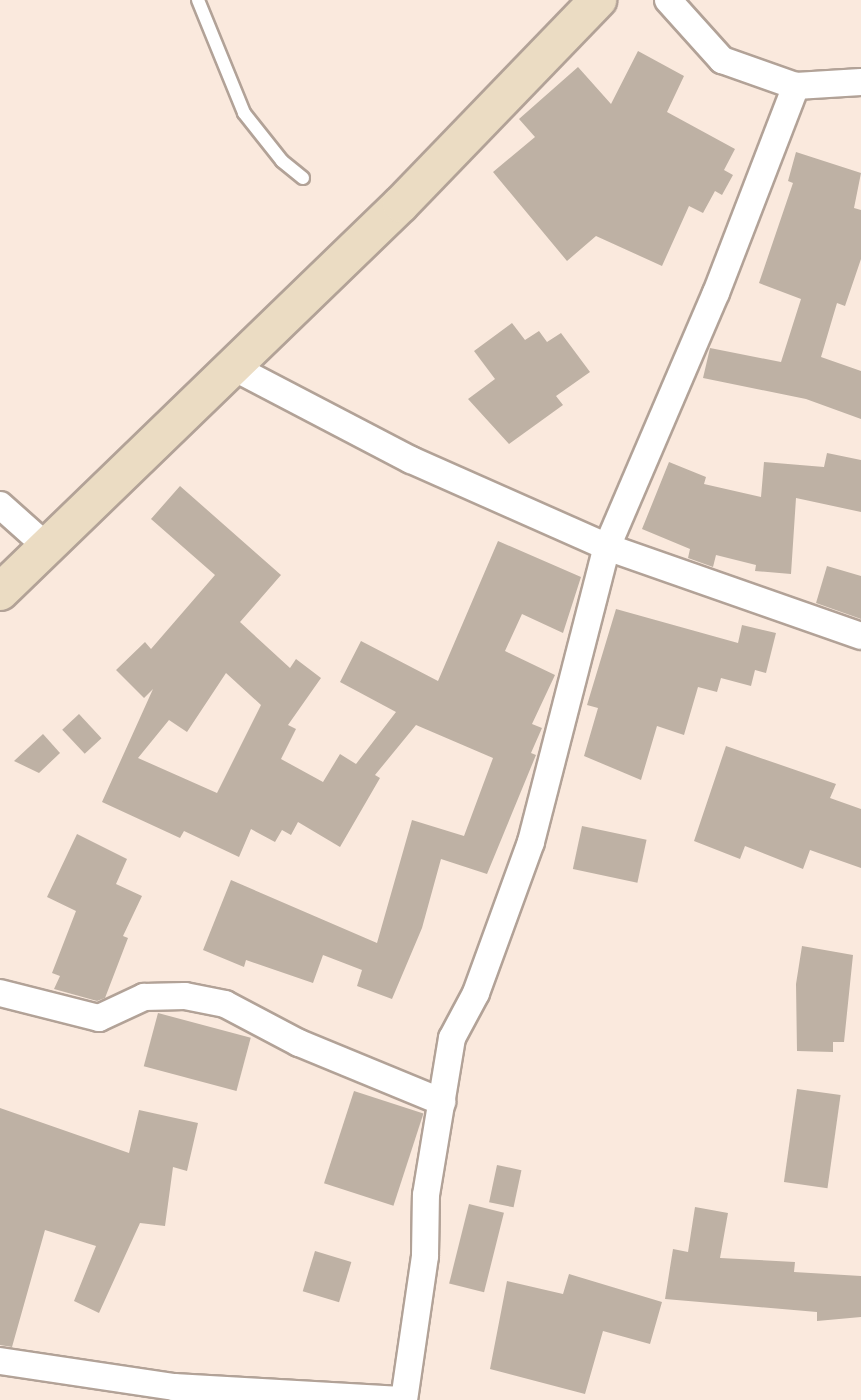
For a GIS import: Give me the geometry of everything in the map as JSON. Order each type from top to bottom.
[{"type":"street","points":[[0,592],[412,193],[598,0]]},
{"type":"street","points":[[668,0],[722,60],[796,86],[861,82]]},
{"type":"street","points":[[404,1400],[425,1256],[426,1195],[452,1038],[476,993],[531,842],[607,547],[716,293],[796,86]]},
{"type":"street","points":[[233,367],[411,460],[607,547],[856,630]]},
{"type":"street","points":[[0,505],[46,546]]},
{"type":"street","points":[[0,993],[99,1018],[144,997],[185,996],[225,1004],[299,1043],[442,1102]]},
{"type":"street","points":[[0,1361],[174,1387],[260,1395],[397,1400]]},
{"type":"lane","points":[[198,0],[244,113],[282,161],[303,178]]},
{"type":"building","points":[[638,51],[684,76],[667,112],[735,149],[724,170],[733,175],[722,195],[715,191],[703,213],[689,206],[662,266],[596,236],[567,261],[493,172],[535,137],[519,119],[578,67],[611,104]]},
{"type":"building","points":[[796,152],[861,173],[854,208],[861,210],[861,259],[845,306],[837,303],[821,357],[861,371],[861,419],[806,399],[703,378],[710,348],[781,362],[801,299],[759,283],[793,183],[788,181]]},
{"type":"building","points":[[512,323],[525,340],[539,331],[547,342],[561,333],[590,372],[556,396],[563,405],[509,444],[468,399],[495,379],[474,351]]},
{"type":"building","points":[[827,453],[861,460],[861,512],[796,498],[791,574],[755,571],[756,565],[716,555],[713,567],[688,558],[690,549],[642,529],[669,462],[706,477],[704,484],[761,497],[764,462],[824,467]]},
{"type":"building","points":[[180,486],[281,575],[240,622],[290,668],[296,659],[321,678],[288,725],[296,729],[281,759],[323,782],[340,754],[356,764],[396,712],[340,682],[361,641],[438,681],[498,541],[581,577],[563,633],[522,614],[505,651],[555,675],[532,724],[542,728],[531,753],[536,755],[487,874],[441,859],[422,928],[392,999],[357,986],[362,970],[323,955],[313,983],[246,960],[244,967],[203,950],[231,880],[377,943],[412,820],[464,836],[493,758],[416,725],[375,775],[380,778],[340,847],[298,822],[291,835],[282,830],[275,842],[251,829],[239,857],[184,831],[180,838],[102,802],[153,689],[144,698],[116,670],[145,642],[151,649],[215,575],[151,519]],"holes":[[[226,673],[261,705],[217,793],[138,758],[169,720],[187,732]]]},
{"type":"building","points":[[827,566],[861,576],[861,619],[816,603]]},
{"type":"building","points":[[616,609],[738,643],[742,625],[776,633],[766,673],[755,670],[751,686],[721,678],[717,692],[698,687],[684,735],[657,726],[641,780],[584,756],[598,708],[587,705]]},
{"type":"building","points":[[79,714],[102,738],[85,754],[62,730]]},
{"type":"building","points":[[43,734],[60,753],[39,773],[14,761]]},
{"type":"building","points":[[726,746],[836,784],[830,798],[861,809],[861,868],[810,850],[803,869],[745,846],[740,859],[694,841]]},
{"type":"building","points":[[582,826],[647,840],[637,883],[573,869]]},
{"type":"building","points":[[77,834],[127,859],[116,884],[142,896],[123,936],[128,938],[105,998],[97,1001],[54,989],[60,976],[52,973],[76,911],[47,897]]},
{"type":"building","points":[[802,946],[853,955],[844,1042],[833,1042],[833,1052],[797,1051],[796,984]]},
{"type":"building","points":[[158,1013],[251,1038],[236,1091],[144,1066]]},
{"type":"building","points":[[797,1089],[841,1095],[827,1188],[784,1182]]},
{"type":"building","points":[[354,1091],[423,1114],[393,1206],[324,1183]]},
{"type":"building","points":[[0,1108],[129,1153],[139,1110],[198,1123],[187,1171],[173,1167],[165,1226],[140,1223],[99,1313],[74,1301],[96,1246],[45,1230],[12,1347],[0,1345]]},
{"type":"building","points":[[497,1165],[521,1170],[514,1207],[489,1202]]},
{"type":"building","points":[[469,1204],[504,1213],[484,1292],[449,1284]]},
{"type":"building","points":[[695,1207],[728,1213],[720,1258],[795,1262],[794,1272],[861,1276],[861,1317],[817,1321],[817,1312],[665,1299],[673,1249],[688,1252]]},
{"type":"building","points":[[315,1251],[351,1262],[339,1302],[303,1291]]},
{"type":"building","points":[[569,1274],[662,1302],[650,1344],[603,1331],[585,1394],[490,1369],[507,1281],[563,1294]]}]
